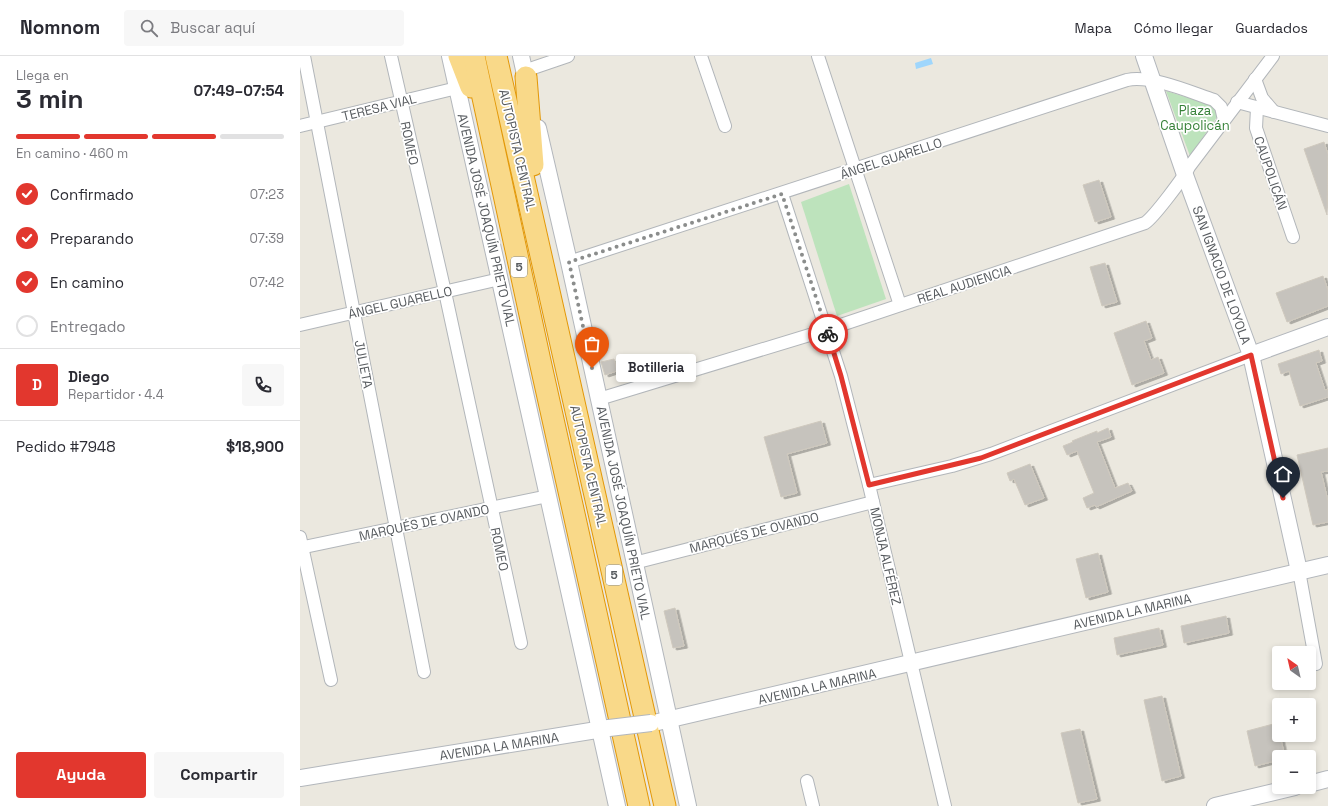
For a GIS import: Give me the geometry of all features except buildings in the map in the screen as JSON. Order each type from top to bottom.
[{"type":"highway","points":[[459,56],[476,102],[499,173]]},
{"type":"highway","name":"AUTOPISTA CENTRAL","points":[[474,56],[640,806]]},
{"type":"highway","name":"AUTOPISTA CENTRAL","points":[[496,56],[665,806]]},
{"type":"highway","points":[[523,68],[542,255]]},
{"type":"street","name":"JULIETA","points":[[304,56],[424,672]]},
{"type":"street","name":"ROMEO","points":[[391,56],[445,292],[521,643]]},
{"type":"street","name":"AVENIDA JOSÉ JOAQUÍN PRIETO VIAL","points":[[450,56],[548,496],[603,732],[617,806]]},
{"type":"street","points":[[523,68],[568,56]]},
{"type":"street","points":[[701,56],[725,126]]},
{"type":"street","points":[[818,56],[900,305]]},
{"type":"street","name":"SAN IGNACIO DE LOYOLA","points":[[1144,56],[1185,175],[1251,355],[1299,571],[1313,646]]},
{"type":"street","name":"ÁNGEL GUARELLO","points":[[1237,102],[1273,56]]},
{"type":"street","name":"AVENIDA JOSÉ JOAQUÍN PRIETO VIAL","points":[[523,68],[569,262],[688,806]]},
{"type":"street","name":"ÁNGEL GUARELLO","points":[[569,262],[782,194],[1128,80],[1140,78],[1152,80],[1214,100],[1232,98],[1246,90]]},
{"type":"street","points":[[1255,79],[1262,98],[1274,112]]},
{"type":"street","name":"TERESA VIAL","points":[[300,126],[457,88]]},
{"type":"street","points":[[1214,100],[1221,107],[1224,120]]},
{"type":"street","points":[[1237,102],[1328,126]]},
{"type":"street","name":"REAL AUDIENCIA","points":[[599,399],[826,330],[1145,223],[1150,220],[1185,175],[1189,167],[1237,102]]},
{"type":"street","name":"CAUPOLICÁN","points":[[1257,108],[1256,128],[1293,237]]},
{"type":"street","name":"MONJA ALFÉREZ","points":[[782,194],[841,376],[869,485],[945,806]]},
{"type":"street","name":"ÁNGEL GUARELLO","points":[[300,325],[500,279]]},
{"type":"street","points":[[869,485],[984,457],[1328,327]]},
{"type":"street","name":"MARQUÉS DE OVANDO","points":[[301,544],[396,528],[548,496]]},
{"type":"street","name":"MARQUÉS DE OVANDO","points":[[634,563],[873,502]]},
{"type":"street","points":[[301,544],[331,680]]},
{"type":"street","name":"AVENIDA LA MARINA","points":[[300,787],[449,758],[669,721],[1328,565]]},
{"type":"street","name":"AVENIDA LA MARINA","points":[[300,778],[449,758]]},
{"type":"street","points":[[1316,782],[1328,779]]},
{"type":"street","points":[[807,781],[813,806]]},
{"type":"street","points":[[1215,806],[1234,804],[1272,793]]},
{"type":"green space","name":"Plaza Caupolicán","points":[[1166,91],[1215,106],[1219,114],[1190,156]]},
{"type":"green space","points":[[849,184],[886,299],[837,316],[801,202]]},
{"type":"water","points":[[931,58],[933,64],[916,69],[915,63]]},
{"type":"way so far","points":[[592,368],[569,262],[782,194],[828,334]]},
{"type":"place","name":"Botilleria","points":[[592,368]]},
{"type":"route","points":[[828,334],[841,376],[869,485],[981,458],[1251,355],[1283,498]]}]
